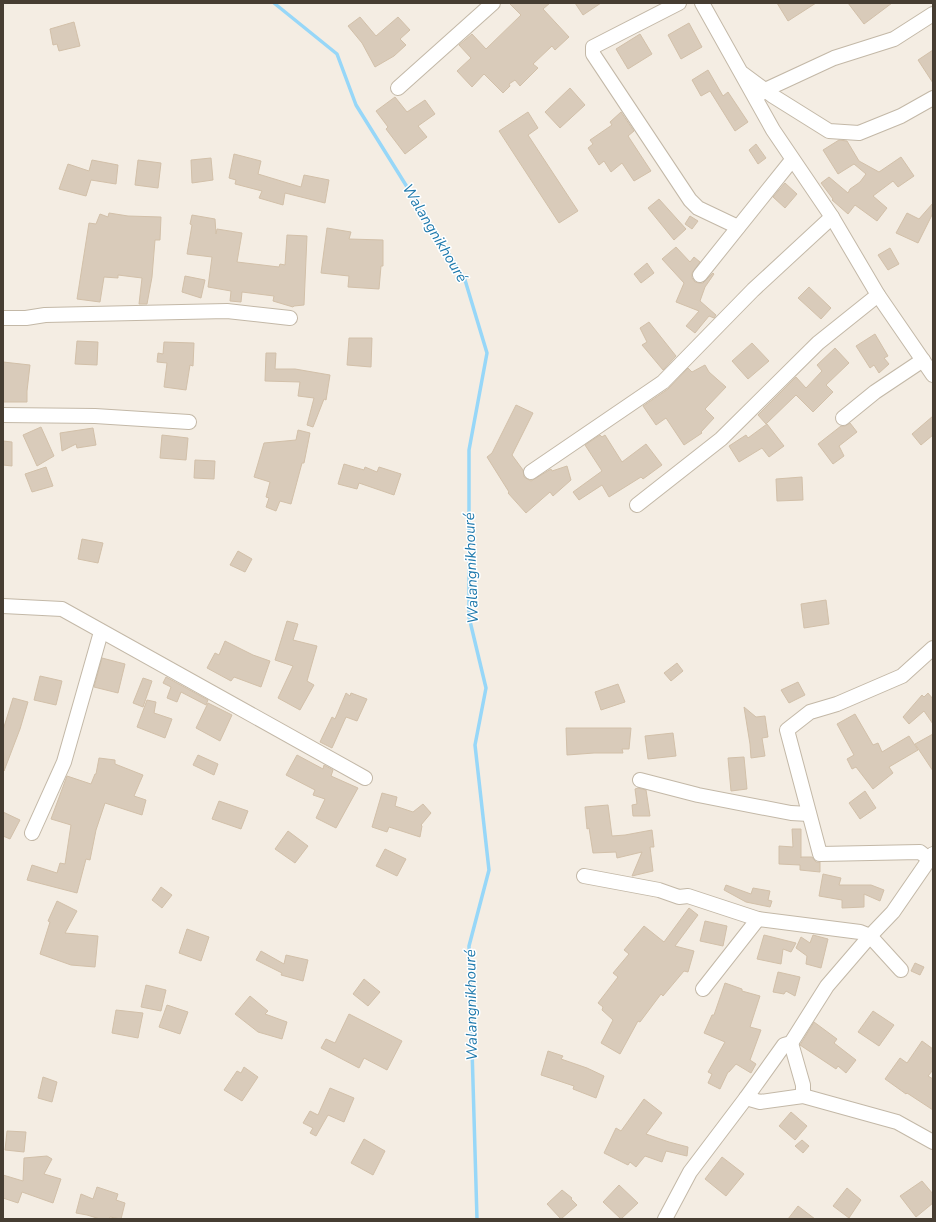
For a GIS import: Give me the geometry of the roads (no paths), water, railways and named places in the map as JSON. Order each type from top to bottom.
[{"type":"street","points":[[398,88],[493,3]]},
{"type":"street","points":[[680,3],[593,47],[593,54],[690,200],[698,208],[738,227]]},
{"type":"street","points":[[702,3],[738,70],[760,94],[792,160],[832,217],[878,294],[933,375]]},
{"type":"street","points":[[760,94],[834,58],[894,38],[931,19]]},
{"type":"street","points":[[760,94],[829,131],[859,133],[901,116],[933,98]]},
{"type":"street","points":[[700,275],[792,160]]},
{"type":"street","points":[[531,472],[663,382],[753,290],[832,217]]},
{"type":"street","points":[[637,505],[721,439],[818,343],[878,294]]},
{"type":"street","points":[[3,318],[26,318],[45,315],[227,311],[290,318]]},
{"type":"street","points":[[843,418],[875,392],[923,360]]},
{"type":"street","points":[[3,415],[95,416],[189,422]]},
{"type":"street","points":[[3,606],[62,609],[365,778]]},
{"type":"street","points":[[32,833],[64,762],[101,632]]},
{"type":"street","points":[[665,1219],[690,1172],[784,1045],[791,1043],[827,986],[870,936],[894,912],[931,857],[920,852],[820,854],[787,730],[810,712],[837,704],[902,676],[933,648]]},
{"type":"street","points":[[640,780],[698,795],[791,813],[809,814]]},
{"type":"street","points":[[584,876],[659,890],[679,897],[688,896],[758,919],[860,932],[870,936],[901,970]]},
{"type":"street","points":[[703,988],[758,919]]},
{"type":"street","points":[[791,1043],[803,1085],[803,1096]]},
{"type":"street","points":[[746,1098],[760,1102],[803,1096],[897,1122],[933,1142]]},
{"type":"waterway","name":"Walangnikhouré","points":[[274,3],[337,54],[356,105],[465,280],[487,353],[469,450],[469,617],[486,688],[475,745],[489,870],[469,946],[477,1219]]}]
